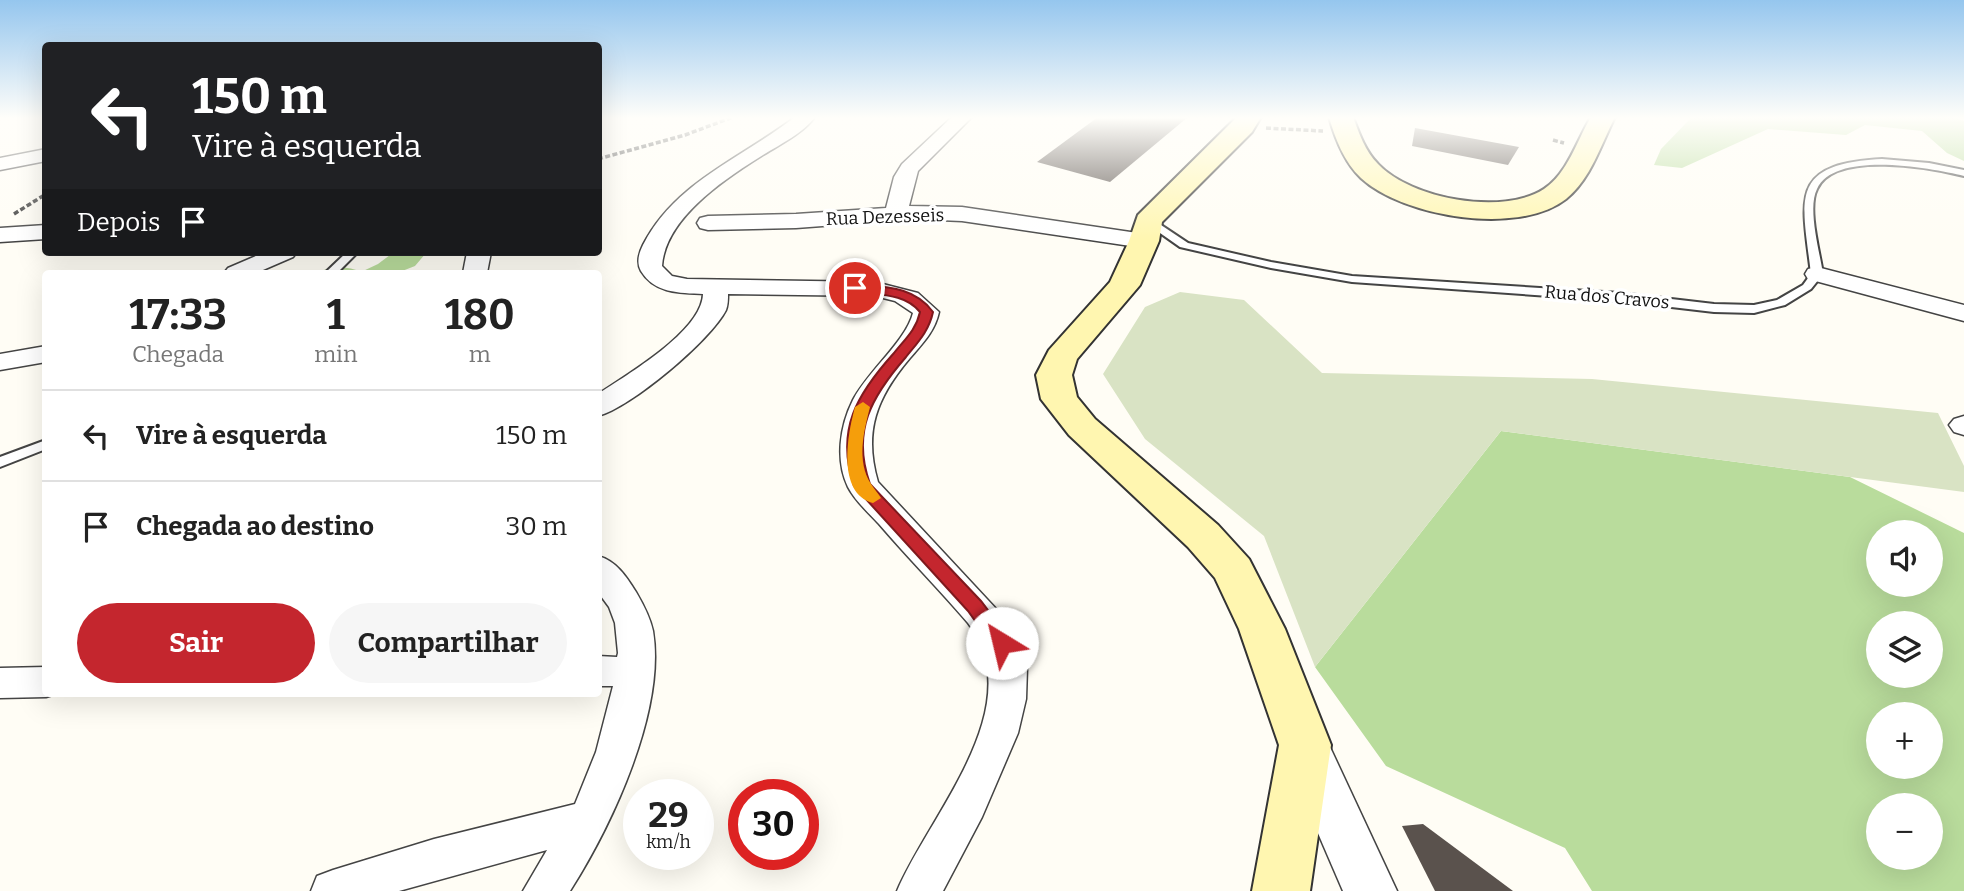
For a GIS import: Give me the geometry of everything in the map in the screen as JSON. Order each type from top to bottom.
[{"type":"main road","points":[[1208,159],[1165,201],[1146,231],[1124,285],[1061,357],[1054,375],[1059,399],[1082,427],[1203,536],[1233,570],[1262,629],[1305,745],[1282,891]]},
{"type":"main road","points":[[1360,159],[1371,173],[1402,193],[1456,206],[1504,211],[1533,205],[1553,195],[1570,179],[1581,159]]},
{"type":"street","points":[[0,164],[28,159]]},
{"type":"street","points":[[744,159],[719,175],[669,223],[649,255],[649,266],[654,276],[665,282],[715,288],[760,285],[875,289],[901,293],[919,302],[926,312],[923,327],[875,383],[861,411],[855,436],[855,463],[863,486],[975,606],[1002,643],[1009,679],[1003,724],[981,779],[919,891]]},
{"type":"street","points":[[896,214],[904,177],[919,159]]},
{"type":"street","name":"Rua Dezesseis","points":[[669,223],[796,221],[915,212],[1146,231]]},
{"type":"street","points":[[0,235],[42,232]]},
{"type":"street","points":[[243,270],[276,256]]},
{"type":"street","points":[[1818,274],[1964,313]]},
{"type":"street","points":[[602,404],[655,367],[700,327],[713,309],[715,288]]},
{"type":"street","points":[[0,362],[42,355]]},
{"type":"street","points":[[545,891],[589,820],[621,739],[616,672],[635,632],[621,593],[602,572]]},
{"type":"street","points":[[0,683],[42,682]]},
{"type":"street","points":[[1305,745],[1370,891]]},
{"type":"street","points":[[333,891],[435,859],[589,820]]},
{"type":"lane","points":[[1818,274],[1810,210],[1811,189],[1820,178],[1835,170],[1884,161],[1925,164],[1964,173]]},
{"type":"lane","name":"Rua dos Cravos","points":[[1146,231],[1184,245],[1271,265],[1352,279],[1620,297],[1714,308],[1754,309],[1781,303],[1807,287],[1818,274]]},
{"type":"lane","points":[[334,270],[349,256]]},
{"type":"lane","points":[[0,462],[42,446]]},
{"type":"path","points":[[11,215],[42,196]]},
{"type":"green space","points":[[1657,159],[1703,159],[1682,168],[1654,165]]},
{"type":"green space","points":[[389,256],[423,256],[415,266],[405,270],[365,270]]},
{"type":"green space","points":[[339,268],[354,270],[325,270]]},
{"type":"green space","points":[[1180,292],[1244,300],[1322,373],[1592,379],[1938,413],[1964,466],[1964,492],[1501,431],[1315,667],[1264,536],[1145,439],[1103,374],[1145,307]]},
{"type":"green space","points":[[1501,431],[1850,477],[1938,520],[1866,520],[1866,597],[1943,597],[1943,523],[1964,533],[1964,891],[1592,891],[1565,848],[1386,766],[1315,667]]},
{"type":"building","points":[[1042,159],[1138,159],[1110,182],[1037,162]]},
{"type":"building","points":[[1476,159],[1512,159],[1508,165]]},
{"type":"building","points":[[1423,824],[1513,891],[1435,891],[1402,826]]},
{"type":"slow traffic","points":[[863,407],[855,436],[855,463],[863,486],[873,498]]},
{"type":"route","points":[[855,288],[901,293],[919,302],[926,312],[923,327],[875,383],[861,411],[855,436],[855,463],[863,486],[975,606],[1002,643]]}]
